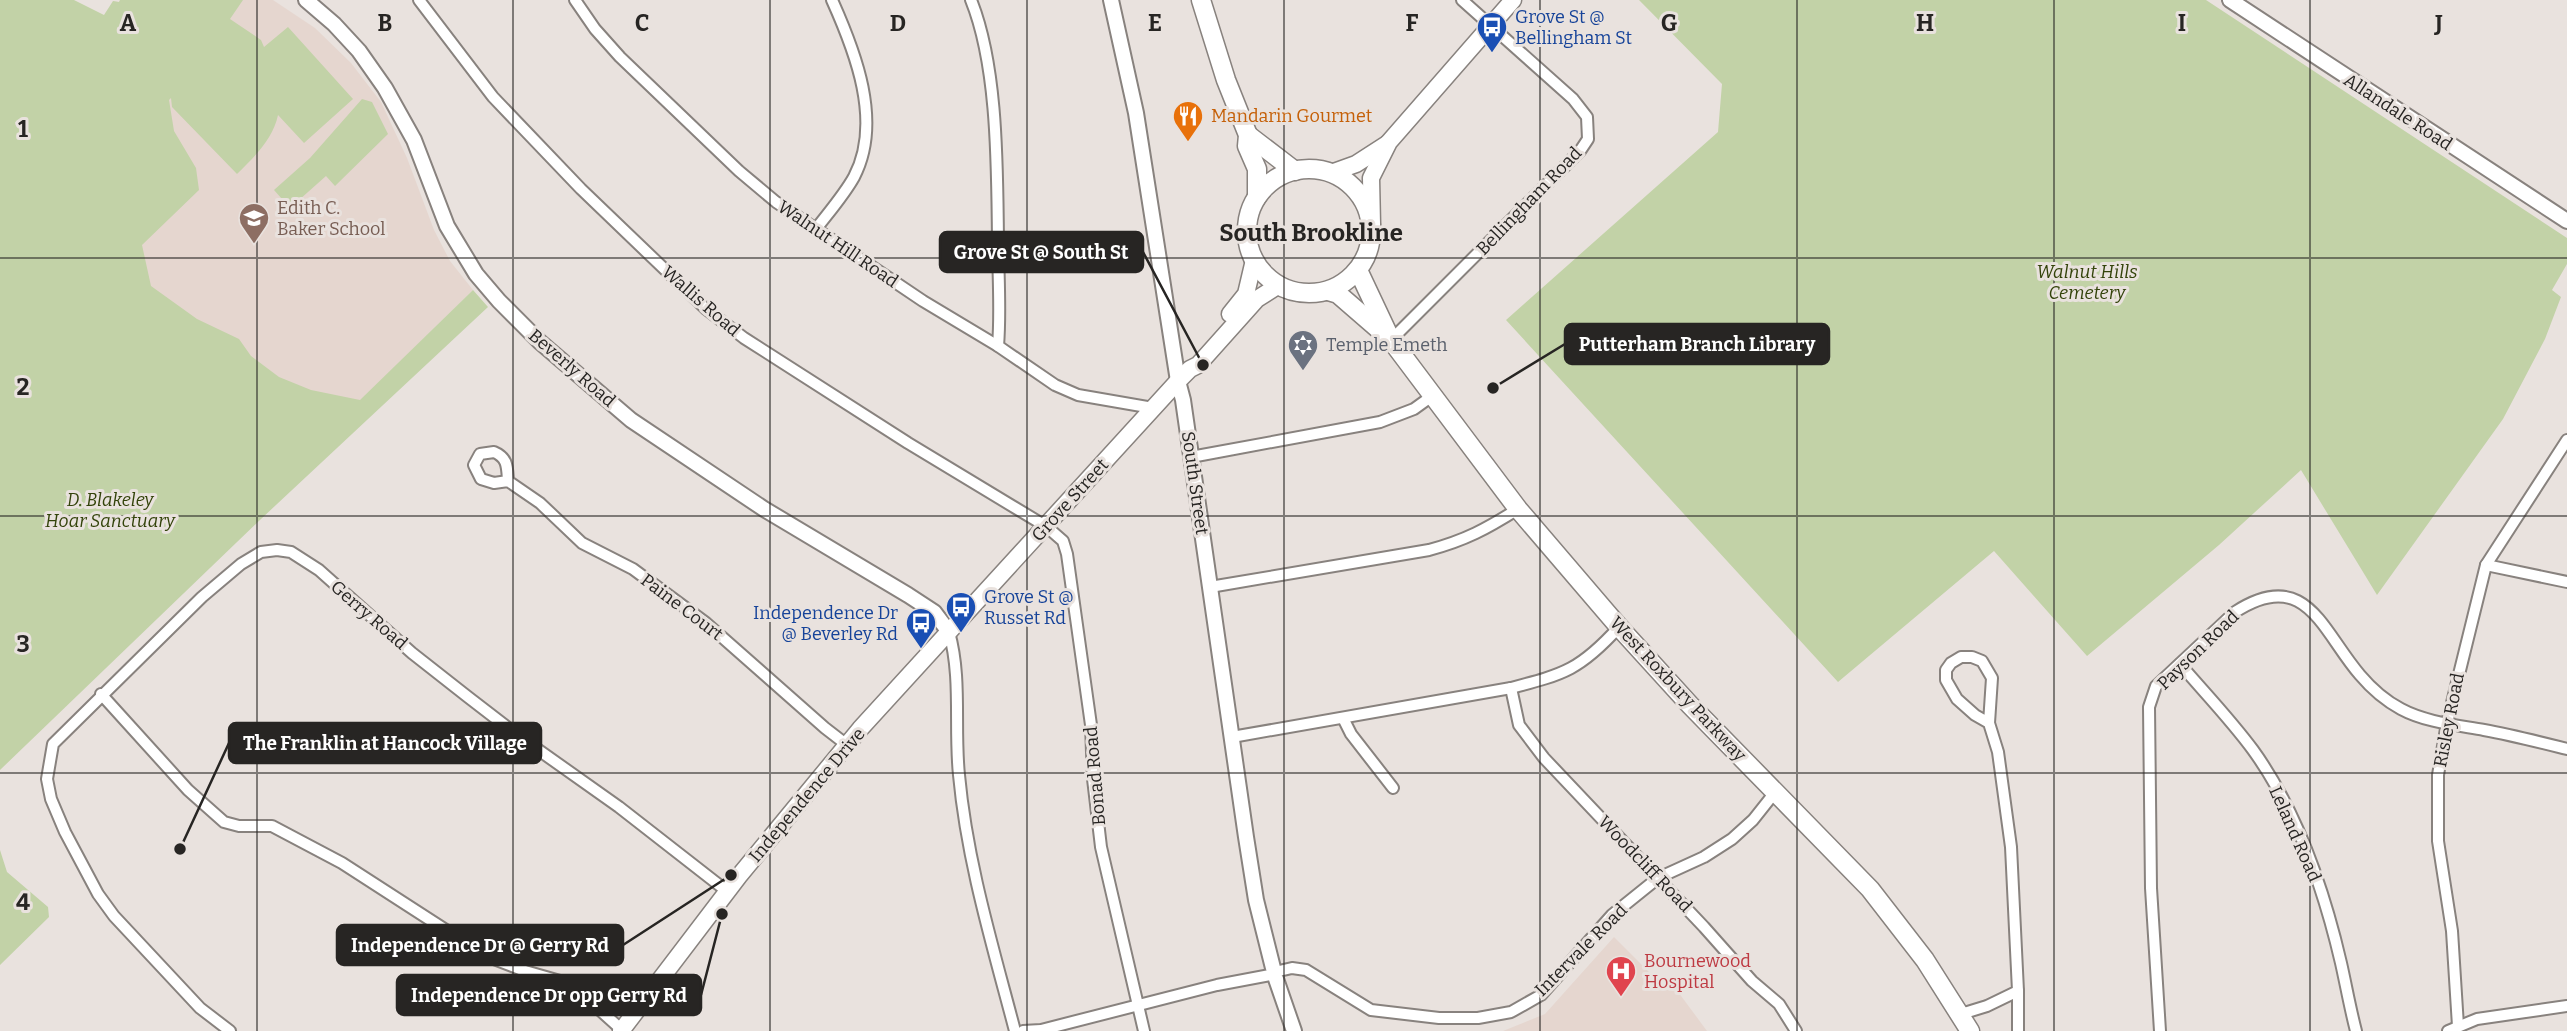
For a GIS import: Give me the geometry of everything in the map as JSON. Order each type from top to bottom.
[{"type":"main road","points":[[1201,0],[1226,80],[1248,135],[1247,146],[1256,169],[1257,197]]},
{"type":"main road","points":[[1372,225],[1368,209],[1347,181],[1331,173],[1307,169],[1274,180],[1257,197],[1247,228],[1248,245],[1254,261],[1269,279],[1295,292],[1328,291],[1339,286],[1358,270],[1367,256],[1371,241],[1372,225],[1371,178],[1389,142],[1513,0]]},
{"type":"main road","points":[[1248,135],[1295,171]]},
{"type":"main road","points":[[1331,173],[1356,164],[1389,142]]},
{"type":"main road","name":"Grove Street","points":[[1190,369],[1191,359],[1242,300],[1254,261]]},
{"type":"main road","name":"West Roxbury Parkway","points":[[1358,270],[1391,340],[1518,509],[1690,705],[1870,889],[1906,934],[1970,1031]]},
{"type":"main road","name":"Grove Street","points":[[948,632],[1178,381],[1198,365],[1257,299],[1279,285]]},
{"type":"main road","name":"West Roxbury Parkway","points":[[1328,291],[1338,293],[1391,340]]},
{"type":"main road","name":"Independence Drive","points":[[622,1031],[728,892],[847,745],[948,632]]},
{"type":"street","name":"Beverly Road","points":[[306,0],[334,23],[359,51],[385,88],[414,140],[447,226],[476,274],[540,342],[631,420],[764,509],[917,600],[934,612],[948,632]]},
{"type":"street","name":"Wallis Road","points":[[419,0],[493,97],[581,189],[706,309],[744,338],[1046,527]]},
{"type":"street","name":"Walnut Hill Road","points":[[575,0],[595,29],[620,57],[775,202],[1055,385],[1078,394],[1153,408]]},
{"type":"street","points":[[816,229],[855,175],[865,144],[863,91],[859,68],[832,0]]},
{"type":"street","points":[[971,0],[985,47],[995,122],[998,346]]},
{"type":"street","name":"South Street","points":[[1111,0],[1135,108],[1183,400],[1256,900],[1274,973],[1294,1031]]},
{"type":"street","name":"Bellingham Road","points":[[1391,340],[1588,139],[1587,117],[1573,99],[1462,0]]},
{"type":"street","name":"Allandale Road","points":[[2230,0],[2567,221]]},
{"type":"street","points":[[1191,457],[1376,424],[1410,411],[1432,396]]},
{"type":"street","name":"Risley Road","points":[[2453,1028],[2452,931],[2441,867],[2437,814],[2438,775],[2447,723],[2486,565],[2506,531],[2565,446]]},
{"type":"street","name":"Paine Court","points":[[508,481],[540,503],[582,542],[633,569],[706,623],[847,745]]},
{"type":"street","points":[[1210,587],[1429,550],[1463,540],[1518,509]]},
{"type":"street","name":"Bonad Road","points":[[1046,527],[1063,541],[1068,554],[1091,725],[1093,779],[1101,847],[1144,1031]]},
{"type":"street","name":"Gerry Road","points":[[230,1031],[200,1008],[114,916],[98,894],[65,832],[51,799],[48,783],[53,744],[202,597],[241,564],[261,552],[291,552],[318,570],[412,653],[728,892]]},
{"type":"street","points":[[2486,565],[2567,583]]},
{"type":"street","name":"Payson Road","points":[[2160,1031],[2151,888],[2149,707],[2156,686],[2235,612],[2266,597],[2300,600],[2313,610],[2359,674],[2376,692],[2401,709],[2447,723],[2567,749]]},
{"type":"street","points":[[1232,737],[1511,688],[1556,676],[1577,666],[1599,649],[1619,627]]},
{"type":"street","points":[[948,632],[956,672],[959,775],[966,825],[976,878],[1015,1031]]},
{"type":"street","points":[[1989,723],[1957,699],[1946,680],[1946,670],[1961,657],[1982,661],[1993,678],[1989,723],[1998,752],[2011,847],[2018,1031]]},
{"type":"street","name":"Leland Road","points":[[2180,664],[2253,750],[2295,824],[2310,860],[2341,961],[2356,1031]]},
{"type":"street","name":"Woodcliff Road","points":[[1511,688],[1519,724],[1545,758],[1752,981],[1779,1004],[1796,1031]]},
{"type":"street","points":[[101,694],[188,790],[223,822],[239,826],[272,826],[342,863],[486,957],[602,993],[635,1013]]},
{"type":"street","points":[[1343,718],[1351,734],[1393,788]]},
{"type":"street","name":"Intervale Road","points":[[1023,1031],[1041,1030],[1292,968],[1306,970],[1371,1010],[1439,1018],[1478,1018],[1511,1012],[1541,995],[1612,915],[1658,878],[1704,857],[1731,839],[1753,820],[1776,791]]},
{"type":"street","points":[[570,984],[622,1031]]},
{"type":"street","points":[[1961,1014],[1987,1006],[2018,991]]},
{"type":"street","points":[[2453,1028],[2477,1019],[2567,1006]]},
{"type":"shaded area","name":"Edith C. Baker School","points":[[273,0],[315,28],[351,63],[381,102],[407,158],[434,230],[450,261],[473,290],[260,499],[81,303],[113,1]]},
{"type":"shaded area","name":"Bournewood Hospital","points":[[1614,937],[1657,980],[1670,981],[1707,1031],[1503,1031],[1545,1014]]},
{"type":"green space","name":"D. Blakeley Hoar Sanctuary","points":[[0,0],[74,0],[104,15],[113,1],[120,0],[243,0],[230,19],[261,40],[264,47],[288,27],[353,99],[304,143],[278,115],[268,139],[237,174],[172,107],[171,98],[169,100],[174,131],[196,168],[199,190],[142,245],[151,286],[197,319],[239,339],[251,356],[279,377],[311,390],[360,400],[473,290],[488,307],[261,519],[0,770]]},
{"type":"green space","name":"Walnut Hills Cemetery","points":[[1639,0],[2206,0],[2567,238],[2567,264],[2552,290],[2561,297],[2545,339],[2503,419],[2377,595],[2301,470],[2219,545],[2087,656],[1994,551],[1838,682],[1506,320],[1718,132],[1722,84]]},
{"type":"green space","points":[[362,99],[372,102],[388,134],[335,186],[326,176],[290,208],[274,190],[310,158]]},
{"type":"green space","points":[[0,850],[7,872],[48,907],[49,917],[0,965]]},
{"type":"place","name":"Grove St @ Bellingham St","points":[[1492,54]]},
{"type":"place","name":"Mandarin Gourmet","points":[[1188,143]]},
{"type":"place","name":"Edith C. Baker School","points":[[254,245]]},
{"type":"place","name":"Grove St @ South St","points":[[1203,365]]},
{"type":"place","name":"Temple Emeth","points":[[1303,372]]},
{"type":"place","name":"Putterham Branch Library","points":[[1493,388]]},
{"type":"place","name":"Grove St @ Russet Rd","points":[[961,634]]},
{"type":"place","name":"Independence Dr @ Beverley Rd","points":[[921,650]]},
{"type":"place","name":"The Franklin at Hancock Village","points":[[180,849]]},
{"type":"place","name":"Independence Dr @ Gerry Rd","points":[[731,875]]},
{"type":"place","name":"Independence Dr opp Gerry Rd","points":[[722,914]]},
{"type":"place","name":"Bournewood Hospital","points":[[1621,998]]},
{"type":"district","name":"South Brookline","points":[[1311,233]]}]
